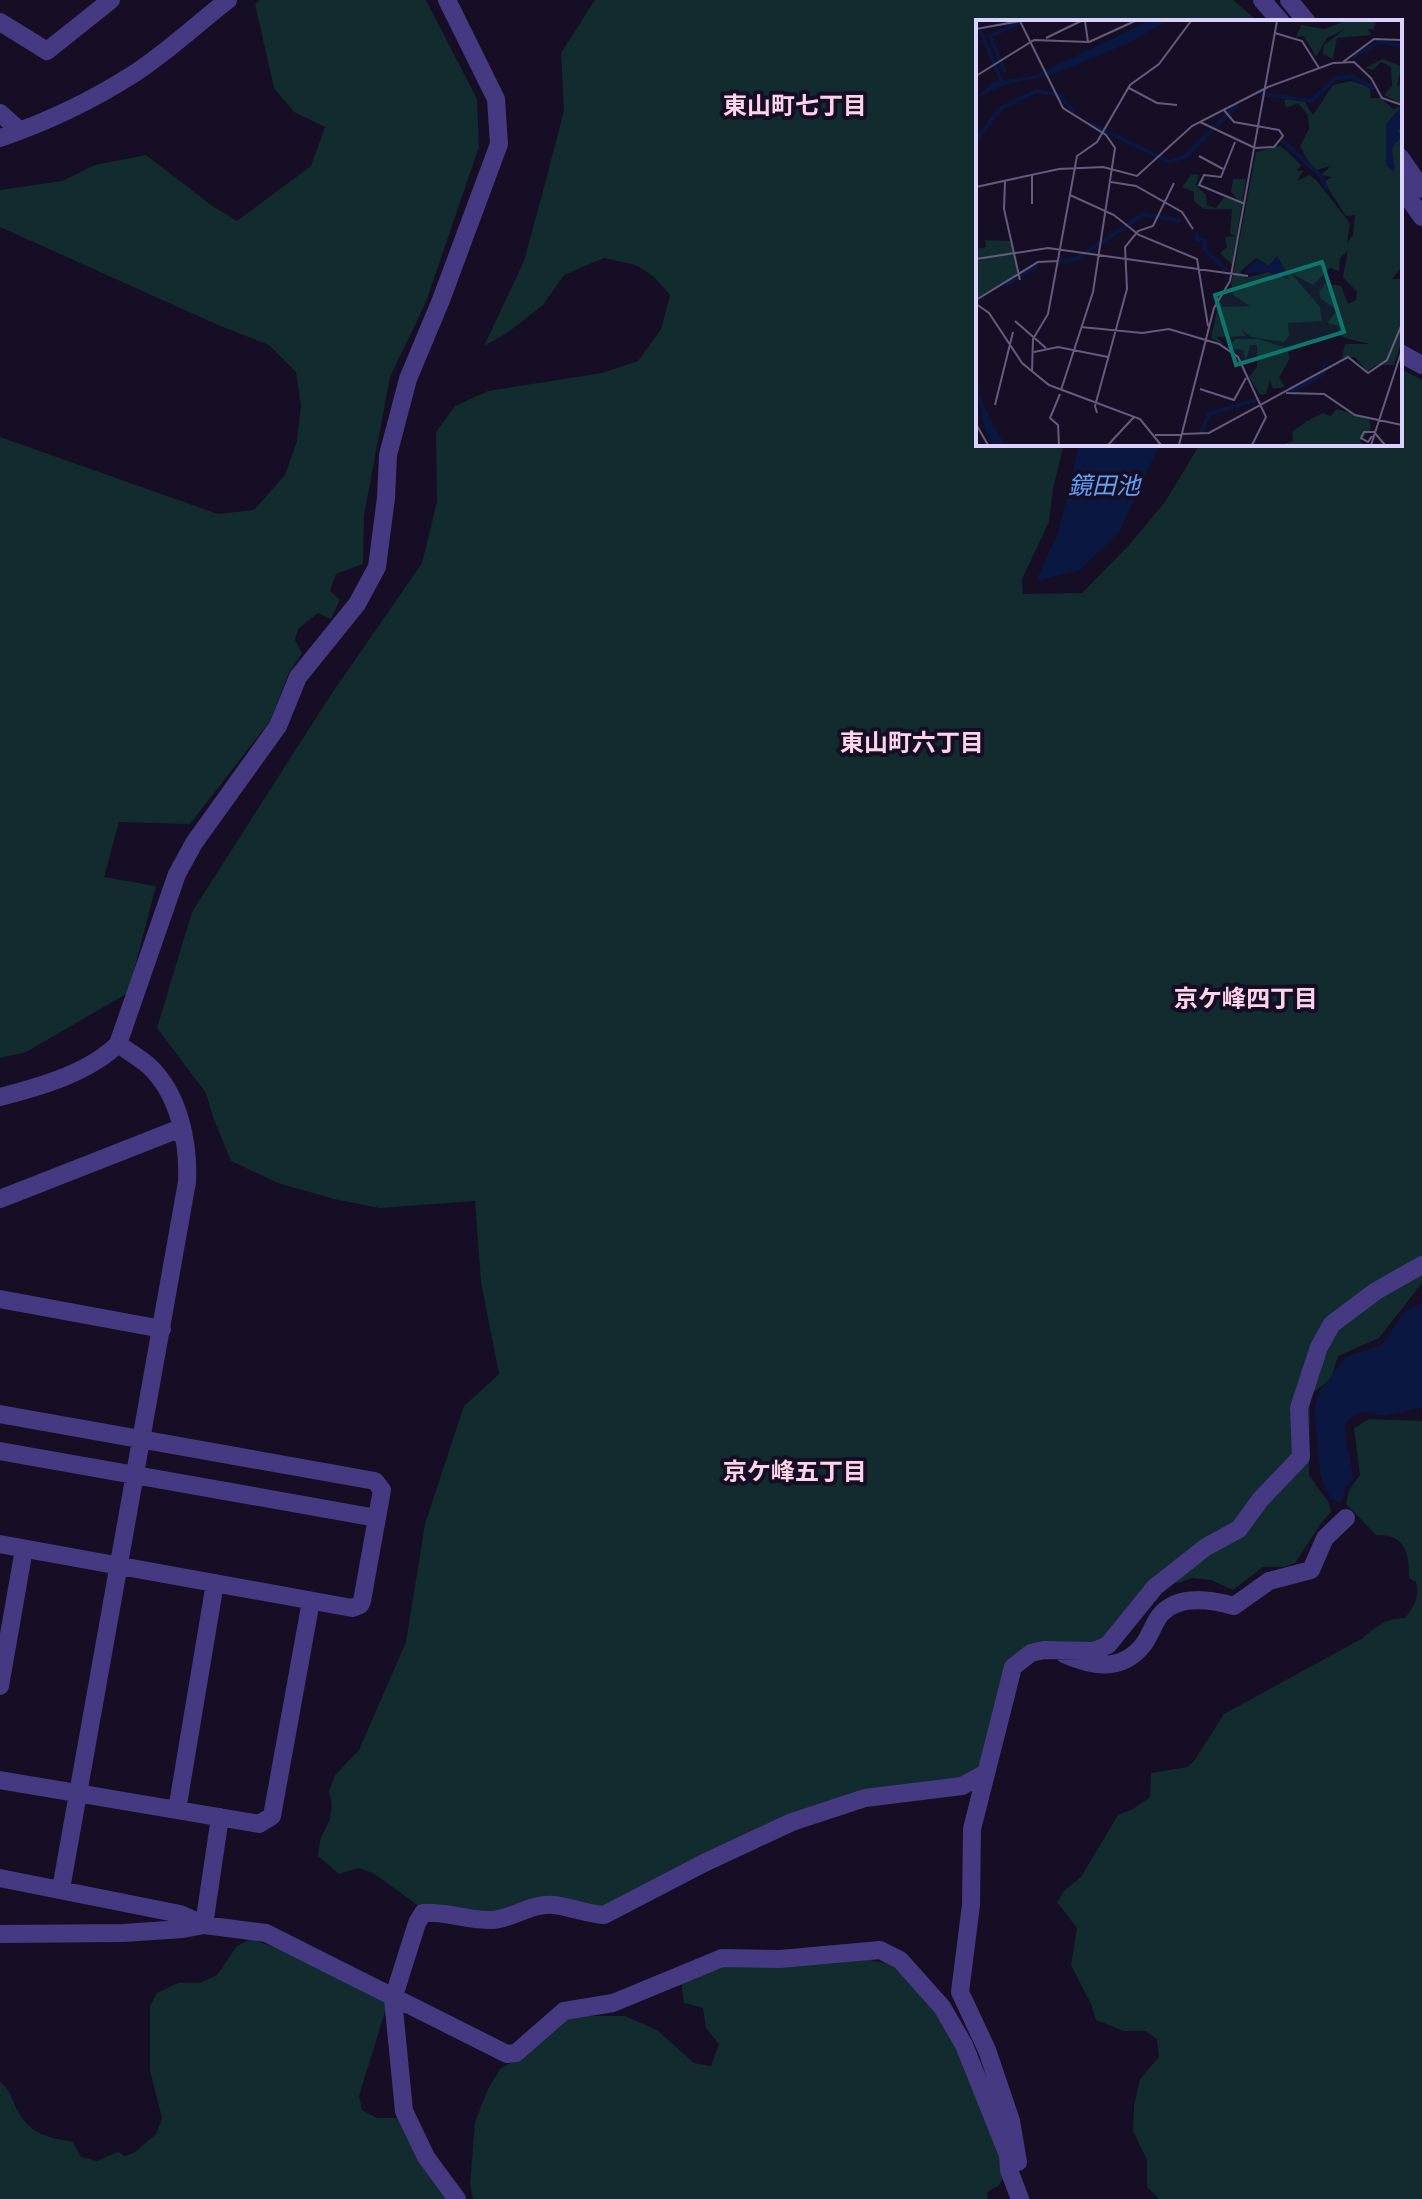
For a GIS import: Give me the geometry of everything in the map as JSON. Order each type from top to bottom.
[{"type":"street","points":[[0,22],[47,51],[111,0]]},
{"type":"street","points":[[0,138],[110,89],[138,71],[228,0]]},
{"type":"street","points":[[0,1097],[32,1088],[96,1062],[118,1044],[177,874],[194,843],[278,726],[298,677],[357,604],[377,567],[388,455],[408,379],[499,144],[496,99],[447,0]]},
{"type":"street","points":[[1262,0],[1279,20]]},
{"type":"street","points":[[1289,0],[1305,20]]},
{"type":"street","points":[[0,113],[20,131]]},
{"type":"street","points":[[1402,160],[1422,189]]},
{"type":"street","points":[[1402,189],[1422,217]]},
{"type":"street","points":[[1402,354],[1422,365]]},
{"type":"street","points":[[61,1889],[187,1182],[188,1167],[177,1109],[149,1066],[118,1044]]},
{"type":"street","points":[[0,1199],[181,1128]]},
{"type":"street","points":[[1012,2177],[1019,2163],[1011,2121],[987,2050],[960,1992],[971,1905],[972,1829],[1013,1667],[1031,1653],[1044,1650],[1094,1651],[1108,1645],[1155,1587],[1206,1547],[1239,1529],[1260,1500],[1301,1457],[1299,1408],[1319,1347],[1332,1324],[1376,1291],[1422,1265]]},
{"type":"street","points":[[0,1299],[162,1329]]},
{"type":"street","points":[[0,1414],[375,1481],[382,1490],[360,1605],[352,1608],[0,1544]]},
{"type":"street","points":[[0,1451],[377,1518]]},
{"type":"street","points":[[1058,1651],[1089,1665],[1107,1665],[1126,1659],[1142,1647],[1163,1612],[1183,1601],[1214,1600],[1234,1606],[1269,1581],[1311,1570],[1325,1538],[1346,1518]]},
{"type":"street","points":[[0,1686],[24,1549]]},
{"type":"street","points":[[177,1810],[215,1583]]},
{"type":"street","points":[[0,1780],[259,1824],[272,1816],[311,1601]]},
{"type":"street","points":[[457,2199],[426,2157],[404,2111],[393,1999],[423,1913],[492,1920],[529,1907],[554,1905],[604,1915],[792,1822],[865,1798],[962,1786],[986,1773]]},
{"type":"street","points":[[204,1925],[220,1817]]},
{"type":"street","points":[[0,1878],[180,1914],[204,1925],[266,1933],[507,2054],[516,2053],[564,2011],[613,2003],[722,1958],[780,1959],[880,1950],[900,1960],[942,2007],[964,2045],[1008,2155],[1009,2170],[1020,2199]]},
{"type":"street","points":[[0,1934],[123,1933],[204,1925]]},
{"type":"green space","points":[[260,0],[426,0],[477,99],[479,147],[426,302],[390,377],[364,515],[363,564],[336,574],[330,591],[340,600],[331,619],[318,613],[298,629],[295,640],[302,653],[289,673],[270,721],[190,824],[119,822],[104,877],[156,886],[128,993],[26,1052],[0,1058],[0,437],[218,514],[254,510],[285,475],[297,441],[301,405],[296,372],[269,345],[0,227],[0,190],[62,181],[95,165],[146,155],[237,221],[311,166],[325,127],[294,112],[274,88],[255,4]]},
{"type":"green space","points":[[595,0],[1233,0],[1257,20],[976,20],[976,446],[1064,446],[1049,522],[1022,579],[1023,594],[1082,593],[1165,502],[1199,446],[1402,446],[1402,369],[1422,380],[1422,1283],[1379,1338],[1338,1356],[1331,1379],[1310,1395],[1309,1475],[1329,1503],[1331,1512],[1295,1563],[1284,1567],[1263,1567],[1233,1590],[1211,1580],[1192,1578],[1179,1583],[1160,1578],[1106,1643],[1029,1650],[984,1767],[961,1783],[883,1789],[606,1910],[503,1912],[420,1907],[373,1873],[358,1868],[339,1874],[318,1856],[320,1840],[330,1819],[332,1805],[329,1791],[335,1775],[359,1750],[406,1642],[425,1524],[464,1406],[499,1374],[481,1282],[475,1201],[380,1208],[278,1183],[231,1161],[206,1093],[157,1028],[192,912],[328,699],[422,563],[437,502],[436,432],[455,406],[488,391],[602,373],[638,361],[661,329],[670,295],[654,277],[636,265],[604,258],[564,275],[543,305],[507,333],[484,346],[524,261],[546,180],[564,110],[561,53]]},
{"type":"green space","points":[[1369,1419],[1422,1421],[1422,2199],[1159,2199],[1147,2187],[1147,2160],[1133,2131],[1134,2105],[1140,2079],[1159,2057],[1157,2039],[1145,2031],[1124,2031],[1096,2020],[1071,1965],[1077,1928],[1057,1902],[1065,1890],[1081,1877],[1118,1815],[1150,1797],[1151,1773],[1187,1767],[1224,1714],[1363,1638],[1382,1624],[1405,1618],[1411,1610],[1417,1597],[1417,1587],[1416,1582],[1409,1578],[1404,1547],[1394,1538],[1376,1535],[1346,1504],[1349,1490],[1360,1475],[1354,1428]]},
{"type":"green space","points":[[251,1939],[285,1951],[388,2002],[359,2096],[362,2110],[377,2118],[403,2118],[452,2199],[0,2199],[0,2082],[28,2125],[48,2136],[73,2142],[81,2157],[97,2161],[118,2152],[125,2156],[135,2152],[156,2134],[162,2118],[150,2070],[150,2006],[157,1993],[178,1983],[200,1983],[217,1975],[237,1946]]},
{"type":"green space","points":[[871,1960],[892,1965],[939,2013],[959,2047],[1004,2154],[1005,2176],[998,2186],[987,2192],[988,2199],[473,2199],[470,2184],[475,2122],[488,2089],[500,2069],[513,2062],[568,2016],[625,2016],[657,2030],[694,2063],[711,2066],[719,2044],[706,2028],[703,2008],[684,2003],[681,1980],[721,1963]]},
{"type":"water","name":"鏡田池","points":[[1079,446],[1159,446],[1119,532],[1080,570],[1036,581],[1059,530]]},
{"type":"water","points":[[1422,1302],[1422,1408],[1385,1416],[1360,1412],[1346,1422],[1353,1479],[1346,1486],[1341,1503],[1333,1500],[1326,1491],[1320,1473],[1314,1411],[1318,1393],[1346,1357],[1382,1345],[1403,1313]]},
{"type":"district","name":"東山町七丁目","points":[[795,105]]},
{"type":"district","name":"東山町六丁目","points":[[912,742]]},
{"type":"district","name":"京ケ峰四丁目","points":[[1246,998]]},
{"type":"district","name":"京ケ峰五丁目","points":[[795,1471]]}]
